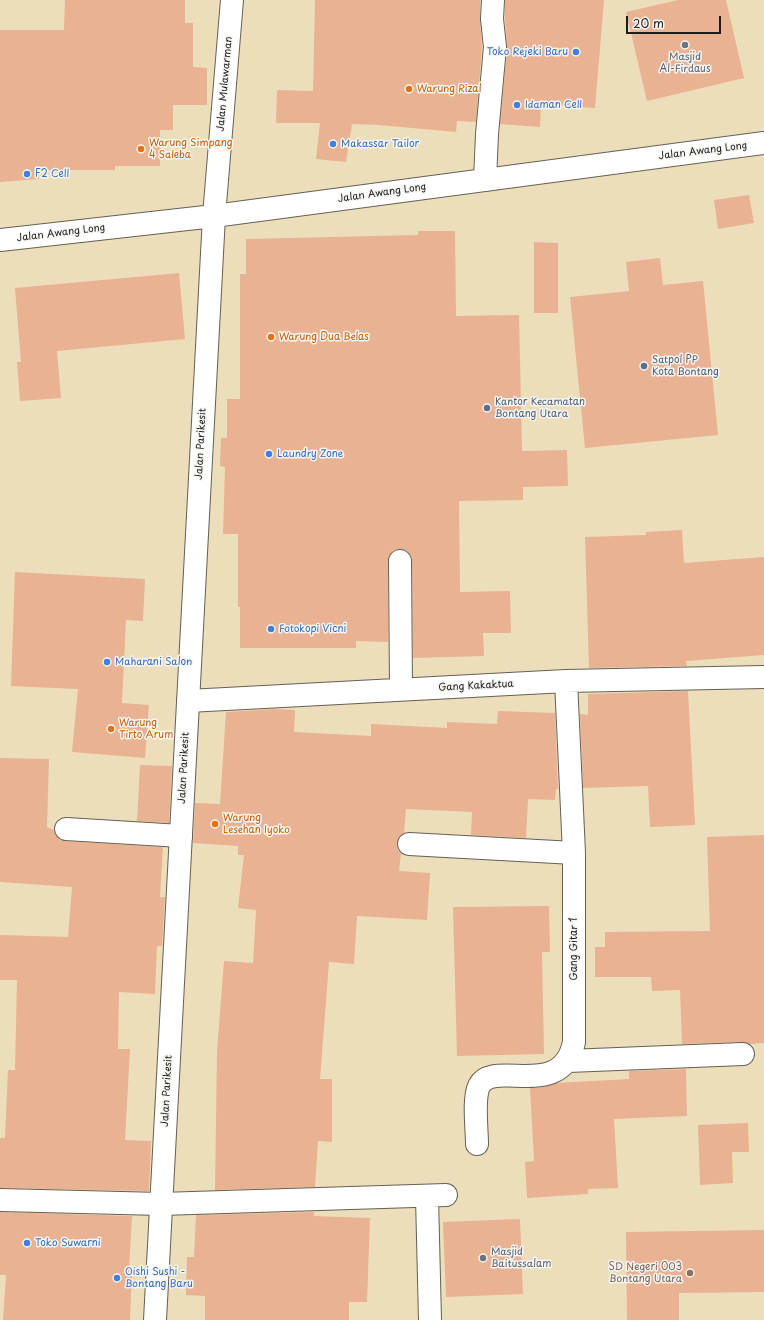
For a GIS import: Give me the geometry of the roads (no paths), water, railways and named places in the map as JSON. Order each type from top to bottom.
[{"type":"street","name":"Jalan Mulawarman","points":[[214,216],[232,0]]},
{"type":"street","points":[[485,180],[487,134],[495,47],[492,19],[493,0]]},
{"type":"street","name":"Jalan Awang Long","points":[[0,240],[214,216],[764,143]]},
{"type":"street","name":"Jalan Parikesit","points":[[156,1320],[214,216]]},
{"type":"street","points":[[400,561],[401,689]]},
{"type":"street","name":"Gang Kakaktua","points":[[188,701],[566,681],[764,678]]},
{"type":"street","name":"Gang Gitar 1","points":[[566,681],[574,853],[574,1042],[568,1061]]},
{"type":"street","points":[[66,829],[181,836]]},
{"type":"street","points":[[409,844],[574,853]]},
{"type":"street","points":[[477,1144],[477,1097],[479,1087],[484,1080],[492,1077],[542,1075],[562,1067],[568,1061],[743,1054]]},
{"type":"street","points":[[0,1200],[161,1204],[436,1196],[430,1320]]},
{"type":"place","name":"Masjid Al-Firdaus","points":[[685,45]]},
{"type":"place","name":"Toko Rejeki Baru","points":[[576,52]]},
{"type":"place","name":"Warung Rizal","points":[[409,89]]},
{"type":"place","name":"Idaman Cell","points":[[517,105]]},
{"type":"place","name":"Makassar Tailor","points":[[333,144]]},
{"type":"place","name":"Warung Simpang 4 Saleba","points":[[141,149]]},
{"type":"place","name":"F2 Cell","points":[[27,174]]},
{"type":"place","name":"Warung Dua Belas","points":[[271,337]]},
{"type":"place","name":"Satpol PP Kota Bontang","points":[[644,366]]},
{"type":"place","name":"Kantor Kecamatan Bontang Utara","points":[[487,408]]},
{"type":"place","name":"Laundry Zone","points":[[269,454]]},
{"type":"place","name":"Fotokopi Vicni","points":[[271,629]]},
{"type":"place","name":"Maharani Salon","points":[[107,662]]},
{"type":"place","name":"Warung Tirto Arum","points":[[111,729]]},
{"type":"place","name":"Warung Lesehan Iyoko","points":[[215,824]]},
{"type":"place","name":"Toko Suwarni","points":[[27,1243]]},
{"type":"place","name":"Masjid Baitussalam","points":[[483,1258]]},
{"type":"place","name":"SD Negeri 003 Bontang Utara","points":[[690,1273]]},
{"type":"place","name":"Oishi Sushi - Bontang Baru","points":[[117,1278]]}]
